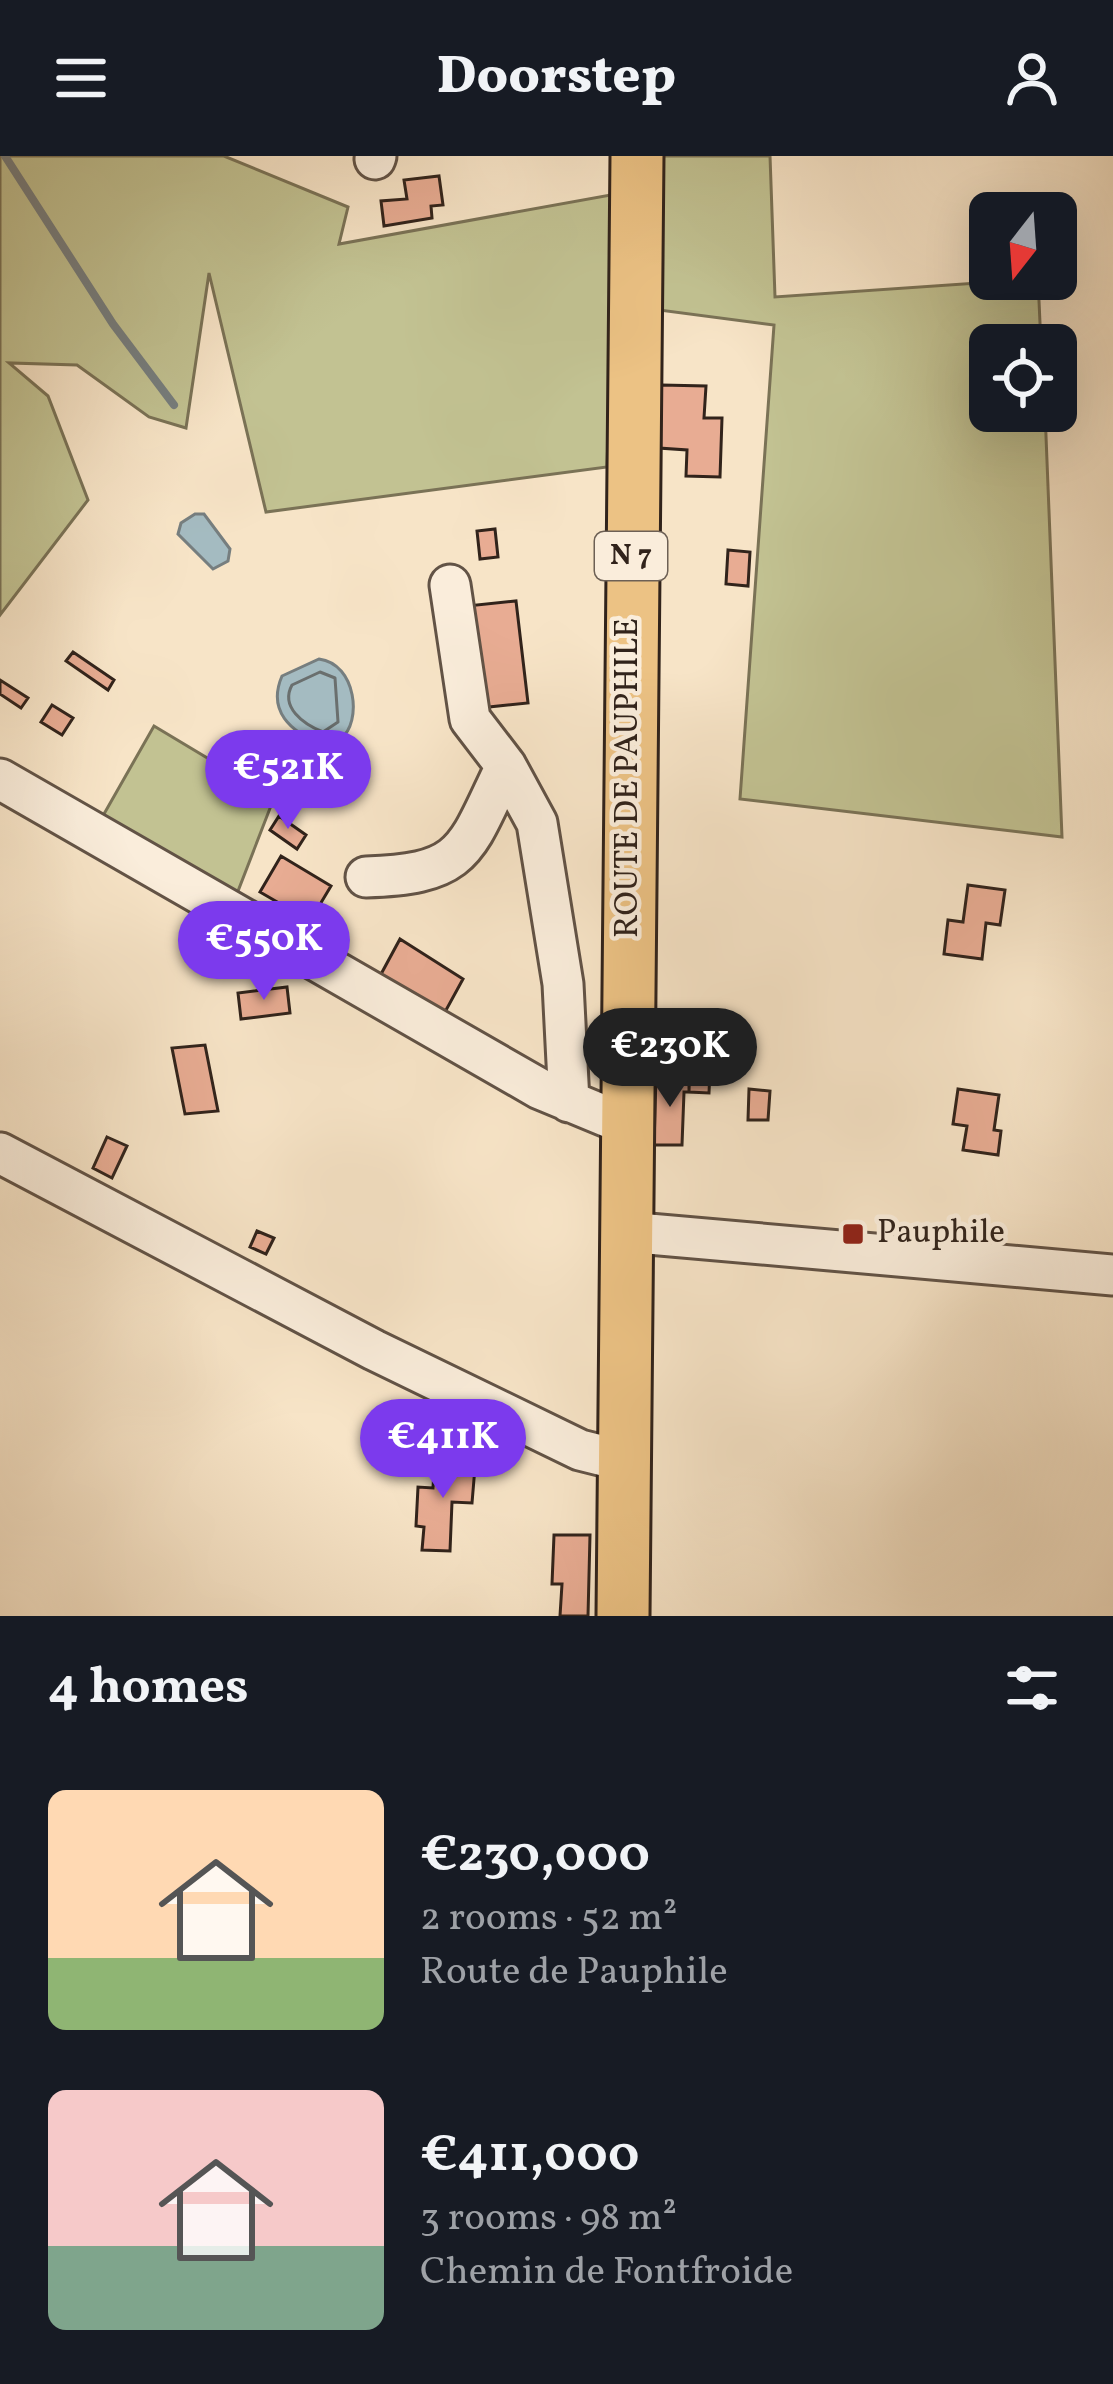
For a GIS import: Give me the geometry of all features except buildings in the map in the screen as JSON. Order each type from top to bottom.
[{"type":"main road","name":"ROUTE DE PAUPHILE","points":[[623,1616],[637,156]]},
{"type":"street","points":[[450,585],[470,719],[506,766],[537,823],[554,910],[567,1026],[568,1102]]},
{"type":"street","points":[[366,877],[418,876],[451,860],[474,832],[506,766]]},
{"type":"street","points":[[0,779],[362,991],[568,1102],[627,1125]]},
{"type":"street","points":[[0,1154],[374,1350],[580,1450],[624,1462]]},
{"type":"street","points":[[626,1232],[1113,1276]]},
{"type":"green space","points":[[0,156],[224,156],[348,207],[339,244],[616,194],[607,467],[266,512],[209,273],[186,428],[149,417],[77,365],[9,363],[48,396],[88,500],[0,615]]},
{"type":"green space","points":[[658,156],[770,156],[775,297],[969,284],[969,300],[1039,300],[1040,324],[969,324],[969,432],[1046,432],[1062,837],[740,799],[774,325],[659,310]]},
{"type":"green space","points":[[154,726],[274,798],[233,904],[100,821]]},
{"type":"water","points":[[204,514],[230,549],[228,561],[213,569],[178,534],[181,523]]},
{"type":"water","points":[[319,659],[341,671],[353,708],[348,731],[322,745],[291,726],[277,700],[282,676]]},
{"type":"waterway","points":[[5,156],[113,324],[174,405]]},
{"type":"place","name":"Pauphile","points":[[853,1234]]}]
